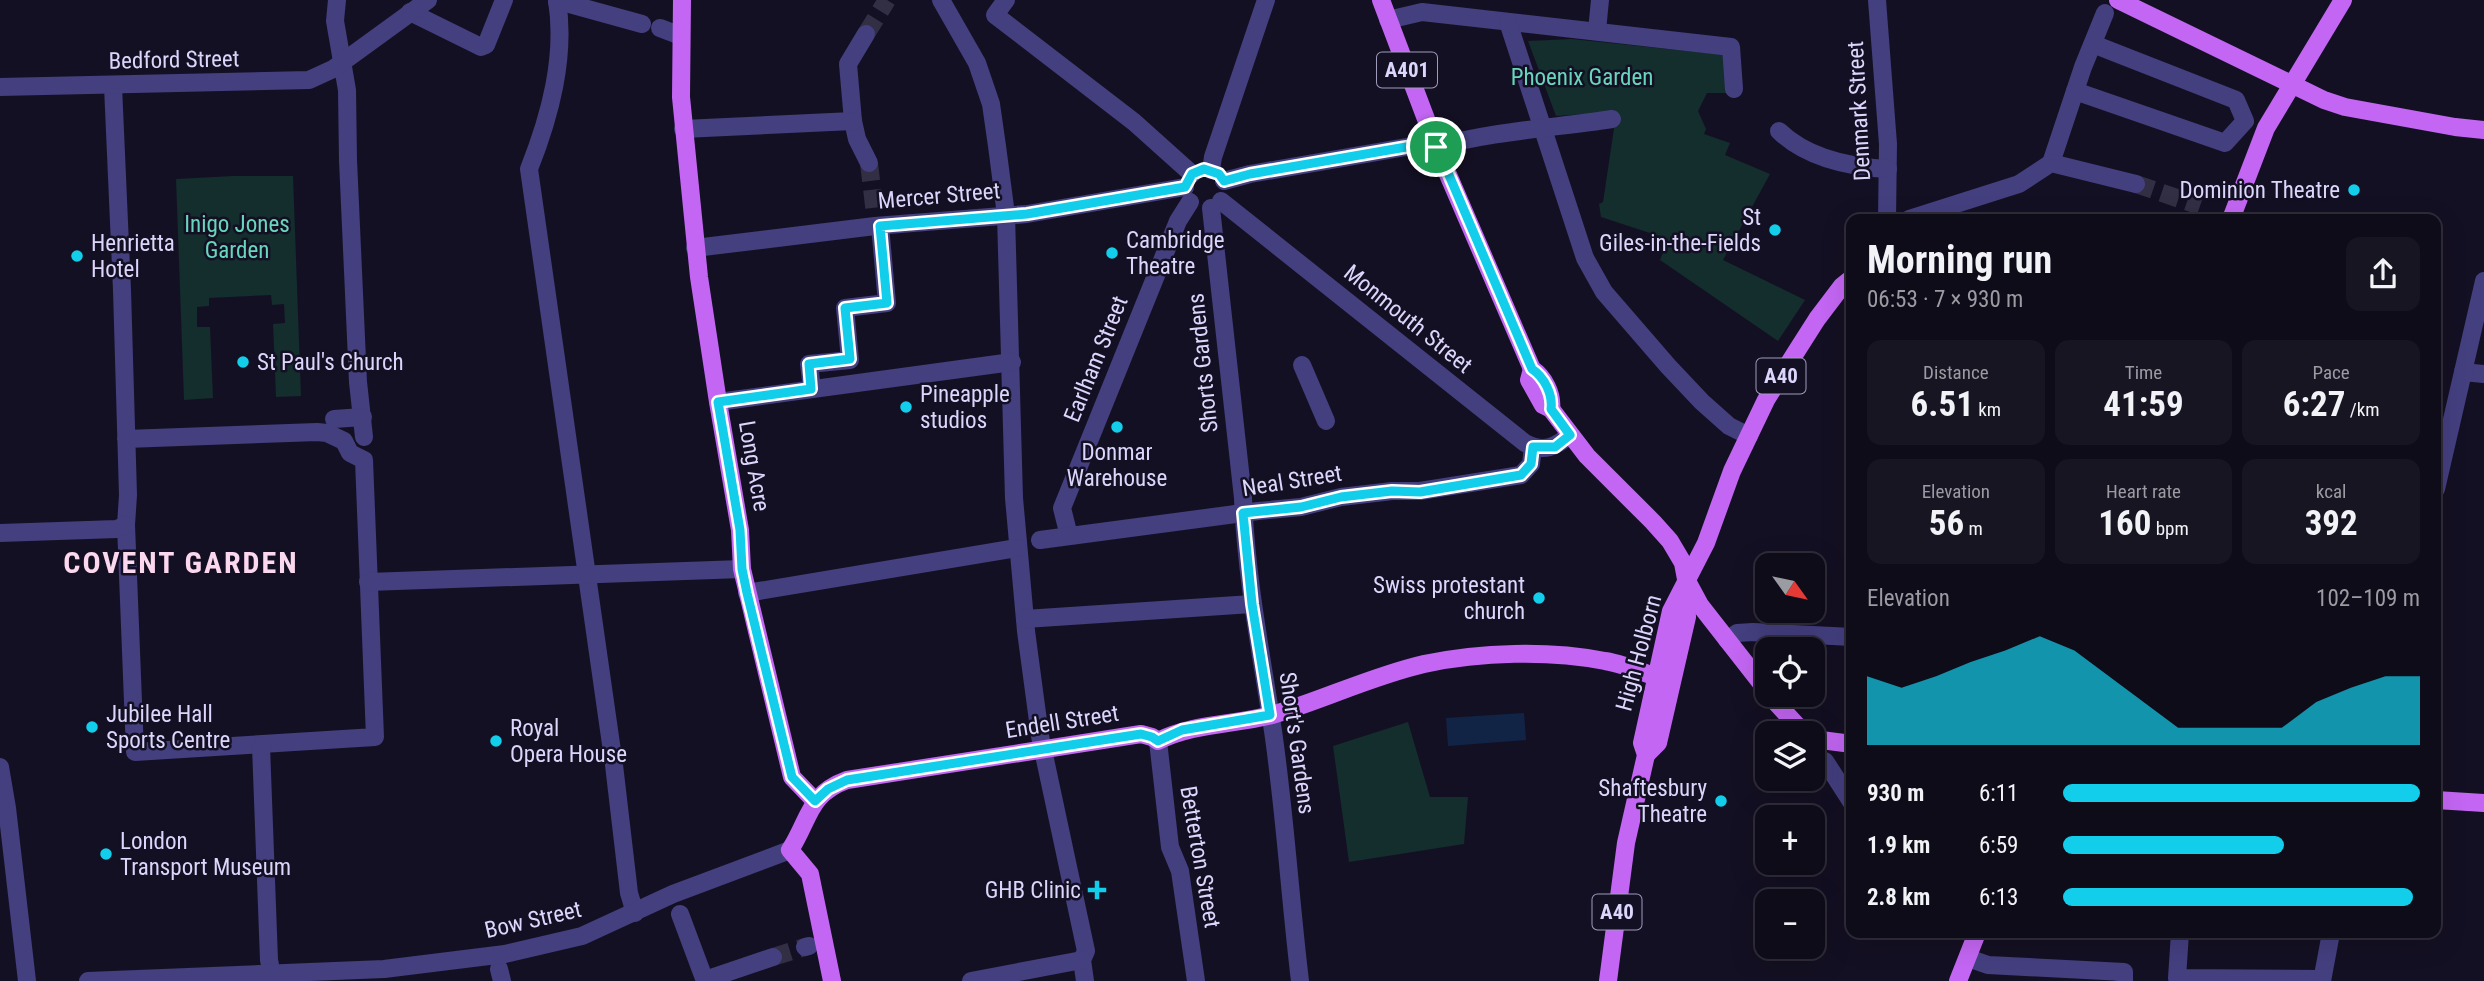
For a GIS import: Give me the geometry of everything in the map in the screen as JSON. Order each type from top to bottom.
[{"type":"main road","name":"Long Acre","points":[[682,0],[683,129],[695,248],[740,530],[742,569],[792,777],[815,801]]},
{"type":"main road","name":"A401","points":[[1381,0],[1435,143],[1532,369],[1539,374],[1552,398],[1551,409],[1587,456],[1664,534],[1677,551],[1686,579]]},
{"type":"main road","points":[[2118,0],[2214,45],[2290,85],[2345,107],[2484,131]]},
{"type":"main road","points":[[2233,214],[2266,128],[2343,0]]},
{"type":"main road","name":"A40","points":[[1686,579],[1706,544],[1732,471],[1766,400],[1803,341],[1846,282]]},
{"type":"main road","points":[[1686,579],[1700,605],[1755,677]]},
{"type":"main road","name":"High Holborn","points":[[1608,981],[1626,843],[1646,755],[1642,743],[1687,617],[1686,579]]},
{"type":"main road","name":"Endell Street","points":[[790,850],[815,801],[828,789],[847,780],[1141,734],[1158,741],[1182,730],[1270,715],[1423,664],[1523,654],[1606,661],[1667,679]]},
{"type":"main road","points":[[1780,707],[1793,721]]},
{"type":"main road","points":[[1825,740],[1846,743]]},
{"type":"main road","points":[[2441,800],[2484,803]]},
{"type":"main road","points":[[790,850],[810,874],[832,981]]},
{"type":"main road","points":[[1958,981],[1975,938]]},
{"type":"street","name":"Bedford Street","points":[[0,87],[309,80],[321,77],[344,62],[428,0]]},
{"type":"street","points":[[410,12],[481,47],[486,45],[504,0]]},
{"type":"street","points":[[941,0],[977,63],[991,104],[1006,215],[1014,495],[1024,620],[1043,750],[1086,951],[1082,960],[1085,981]]},
{"type":"street","points":[[1006,0],[995,15],[1134,122],[1203,209],[1216,205],[1224,195],[1213,157],[1266,0]]},
{"type":"street","points":[[1597,31],[1600,0]]},
{"type":"street","name":"Denmark Street","points":[[1877,0],[1888,169],[1887,214]]},
{"type":"street","points":[[635,913],[629,893],[529,169],[542,135],[558,62],[557,1],[642,24]]},
{"type":"street","points":[[336,2],[335,21],[347,90],[358,382],[364,437]]},
{"type":"street","points":[[1388,20],[1422,12],[1731,47],[1734,89]]},
{"type":"street","points":[[1925,214],[2019,184],[2051,163],[2105,13]]},
{"type":"street","points":[[1508,22],[1585,257],[1604,292],[1702,402],[1729,426],[1749,436]]},
{"type":"street","points":[[660,28],[681,36]]},
{"type":"street","points":[[866,34],[848,64],[853,121],[857,139],[869,163]]},
{"type":"street","points":[[2075,91],[2225,143],[2245,121],[2236,100],[2093,44]]},
{"type":"street","points":[[113,86],[135,752],[375,737],[364,460],[350,453],[344,440],[327,433],[126,439]]},
{"type":"street","points":[[1189,188],[1204,169],[1217,175],[1250,174],[1412,146],[1612,119]]},
{"type":"street","points":[[683,129],[853,121]]},
{"type":"street","points":[[1779,131],[1796,145],[1815,155],[1864,168],[1888,169]]},
{"type":"street","points":[[2051,163],[2136,184]]},
{"type":"street","name":"Mercer Street","points":[[695,248],[877,222],[1027,214],[1189,188]]},
{"type":"street","name":"Earlham Street","points":[[1069,536],[1062,508],[1189,188]]},
{"type":"street","name":"Monmouth Street","points":[[1216,205],[1533,447]]},
{"type":"street","name":"Shorts Gardens","points":[[1216,205],[1243,513]]},
{"type":"street","points":[[854,383],[845,308],[887,303],[877,222]]},
{"type":"street","points":[[2441,467],[2484,281]]},
{"type":"street","points":[[811,389],[809,364],[850,359]]},
{"type":"street","points":[[718,402],[1012,362]]},
{"type":"street","points":[[1302,365],[1325,421]]},
{"type":"street","points":[[2463,372],[2484,374]]},
{"type":"street","points":[[334,419],[363,417]]},
{"type":"street","points":[[1533,447],[1555,447],[1570,435]]},
{"type":"street","name":"Neal Street","points":[[1040,540],[1301,507],[1341,497],[1420,492],[1521,475],[1531,464],[1533,447]]},
{"type":"street","name":"Short's Gardens","points":[[1243,513],[1252,604],[1273,736],[1300,981]]},
{"type":"street","points":[[0,533],[117,529],[126,525]]},
{"type":"street","points":[[747,593],[1017,548]]},
{"type":"street","points":[[368,582],[742,569]]},
{"type":"street","points":[[1024,620],[1252,604]]},
{"type":"street","points":[[1727,640],[1737,633],[1752,632],[1846,637]]},
{"type":"street","name":"Betterton Street","points":[[1158,741],[1170,847],[1180,871],[1196,981]]},
{"type":"street","points":[[261,746],[269,960],[272,977]]},
{"type":"street","points":[[1825,761],[1846,794]]},
{"type":"street","points":[[0,767],[27,981]]},
{"type":"street","name":"Bow Street","points":[[88,981],[272,977],[384,969],[496,956],[582,936],[673,894],[790,850]]},
{"type":"street","points":[[680,914],[705,980],[773,957]]},
{"type":"street","points":[[2180,938],[2177,978],[2322,980],[2330,938]]},
{"type":"street","points":[[1968,958],[1988,965],[2124,977]]},
{"type":"street","points":[[971,981],[1082,960]]},
{"type":"green space","name":"Phoenix Garden","points":[[1572,39],[1726,55],[1728,93],[1707,93],[1698,111],[1706,129],[1704,134],[1730,143],[1725,155],[1770,174],[1723,260],[1805,300],[1778,341],[1660,260],[1668,239],[1601,217],[1599,204],[1603,202],[1616,115],[1614,112],[1556,116],[1528,41]]},
{"type":"green space","name":"Inigo Jones Garden","points":[[293,176],[301,396],[276,397],[273,324],[285,323],[284,304],[272,305],[271,295],[209,298],[209,306],[197,307],[197,327],[210,327],[213,398],[184,400],[176,179]]},
{"type":"green space","points":[[1408,722],[1430,797],[1468,797],[1464,844],[1349,862],[1333,746]]},
{"type":"water","points":[[1524,713],[1526,740],[1448,746],[1446,718]]},
{"type":"tunnel","points":[[866,34],[887,0]]},
{"type":"tunnel","points":[[869,163],[875,214]]},
{"type":"tunnel","points":[[2136,184],[2200,206]]},
{"type":"tunnel","points":[[773,957],[805,947]]},
{"type":"place","name":"Dominion Theatre","points":[[2354,190]]},
{"type":"place","name":"St Giles-in-the-Fields","points":[[1775,230]]},
{"type":"place","name":"Cambridge Theatre","points":[[1112,253]]},
{"type":"place","name":"Henrietta Hotel","points":[[77,256]]},
{"type":"place","name":"St Paul's Church","points":[[243,362]]},
{"type":"place","name":"Pineapple studios","points":[[906,407]]},
{"type":"place","name":"Donmar Warehouse","points":[[1117,427]]},
{"type":"place","name":"Swiss protestant church","points":[[1539,598]]},
{"type":"place","name":"Jubilee Hall Sports Centre","points":[[92,727]]},
{"type":"place","name":"Royal Opera House","points":[[496,741]]},
{"type":"place","name":"Shaftesbury Theatre","points":[[1721,801]]},
{"type":"place","name":"London Transport Museum","points":[[106,854]]},
{"type":"place","name":"GHB Clinic","points":[[1097,890]]},
{"type":"district","name":"COVENT GARDEN","points":[[181,562]]},
{"type":"route","points":[[1434,140],[1436,147],[1532,369],[1539,374],[1552,398],[1551,409],[1570,435],[1555,447],[1533,447],[1531,464],[1521,475],[1420,492],[1392,491],[1341,497],[1301,507],[1243,513],[1252,604],[1270,715],[1182,730],[1158,741],[1141,734],[847,780],[835,784],[815,801],[807,795],[792,777],[772,704],[742,569],[740,530],[718,402],[811,389],[809,364],[850,359],[845,308],[887,303],[880,226],[1027,214],[1185,187],[1192,174],[1204,169],[1219,174],[1224,181],[1434,140]]}]
